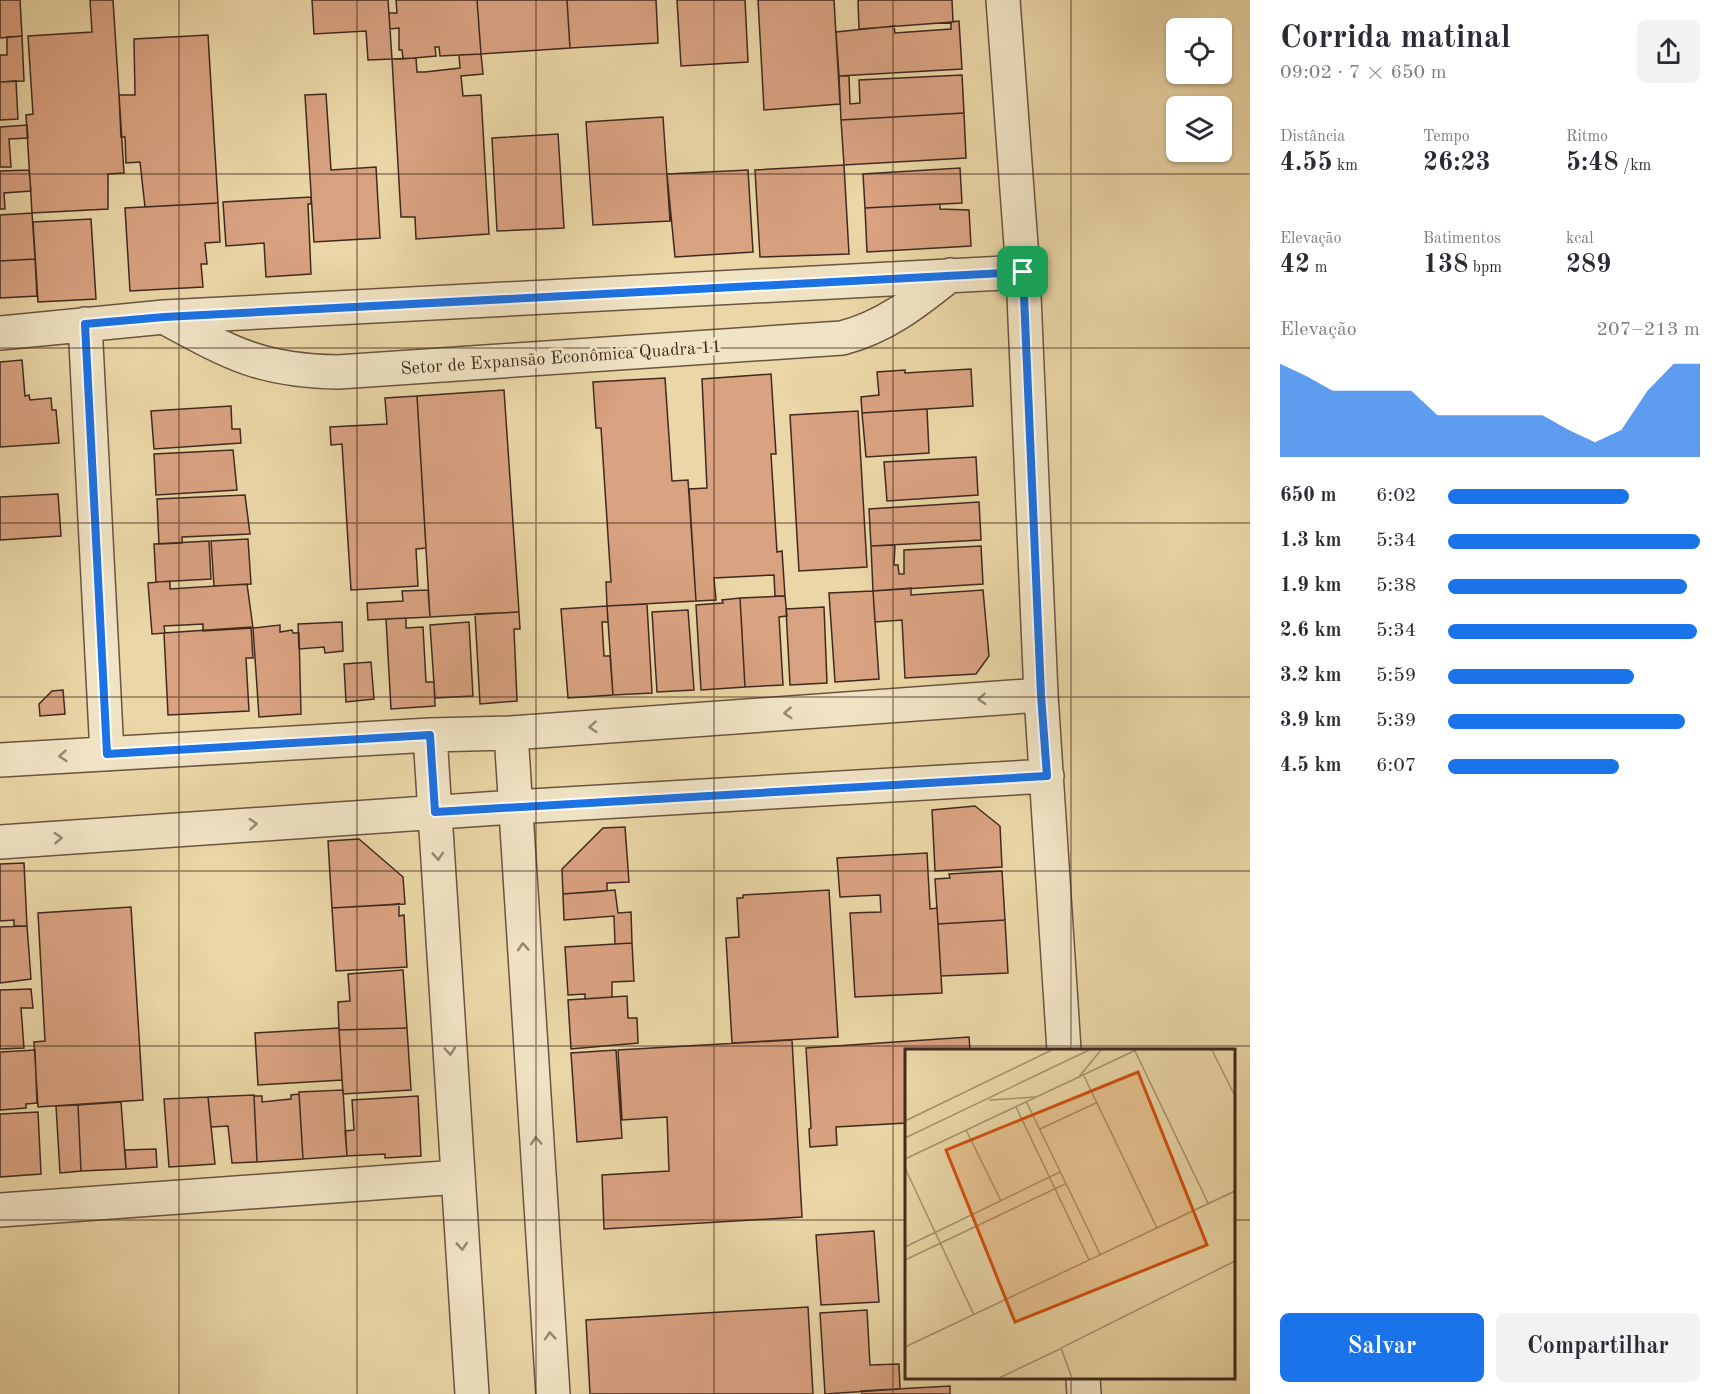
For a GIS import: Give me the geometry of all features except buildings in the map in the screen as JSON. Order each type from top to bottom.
[{"type":"street","points":[[1003,0],[1023,272],[1041,695],[1064,1049]]},
{"type":"street","points":[[0,333],[164,317],[1023,272]]},
{"type":"street","name":"Setor de Expansão Econômica Quadra 11","points":[[164,317],[233,354],[266,365],[302,372],[339,372],[842,338],[867,332],[893,318],[950,275]]},
{"type":"street","points":[[85,324],[107,754]]},
{"type":"street","points":[[0,760],[430,735],[511,733],[1041,695]]},
{"type":"street","points":[[511,733],[514,807],[554,1394]]},
{"type":"street","points":[[430,735],[472,1394]]},
{"type":"street","points":[[0,842],[514,807],[1047,776]]},
{"type":"street","points":[[0,1210],[458,1176]]},
{"type":"street","points":[[1083,1379],[1084,1394]]},
{"type":"route","points":[[1023,272],[1041,695],[1047,776],[435,812],[430,735],[107,754],[85,324],[164,317],[1023,272]]}]
